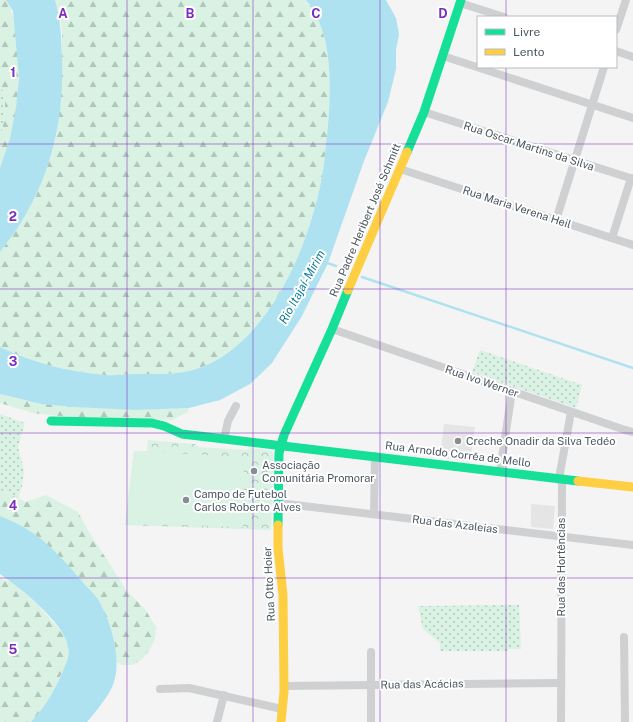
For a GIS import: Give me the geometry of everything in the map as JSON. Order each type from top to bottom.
[{"type":"street","points":[[617,27],[626,0]]},
{"type":"street","points":[[461,2],[501,16]]},
{"type":"street","name":"Rua Padre Heribert José Schmitt","points":[[281,445],[301,395],[332,329],[424,112],[461,2]]},
{"type":"street","points":[[617,51],[633,57]]},
{"type":"street","points":[[443,56],[477,67]]},
{"type":"street","points":[[479,68],[592,106],[633,118]]},
{"type":"street","points":[[556,220],[604,68]]},
{"type":"street","name":"Rua Oscar Martins da Silva","points":[[424,112],[632,179]]},
{"type":"street","name":"Rua Maria Verena Heil","points":[[400,169],[633,245]]},
{"type":"street","points":[[612,238],[632,179]]},
{"type":"street","name":"Rua Ivo Werner","points":[[332,329],[633,432]]},
{"type":"street","points":[[500,471],[512,391]]},
{"type":"street","points":[[224,439],[228,420],[236,406]]},
{"type":"street","name":"Rua das Hortências","points":[[561,722],[560,473],[571,412]]},
{"type":"street","name":"Rua Arnoldo Corrêa de Mello","points":[[51,420],[152,423],[164,426],[182,434],[633,487]]},
{"type":"street","name":"Rua Otto Hoier","points":[[281,445],[279,453],[278,503],[278,548],[283,595],[284,686],[281,722]]},
{"type":"street","points":[[374,514],[375,456]]},
{"type":"street","name":"Rua das Azaleias","points":[[278,503],[633,545]]},
{"type":"street","points":[[624,637],[625,722]]},
{"type":"street","points":[[371,722],[372,652]]},
{"type":"street","name":"Rua das Acácias","points":[[284,686],[561,683]]},
{"type":"street","points":[[160,689],[189,688],[282,709]]},
{"type":"street","points":[[217,722],[224,695]]},
{"type":"shaded area","name":"Creche Onadir da Silva Tedéo","points":[[444,424],[475,427],[470,462],[440,457]]},
{"type":"shaded area","points":[[531,504],[555,506],[553,529],[531,527]]},
{"type":"green space","points":[[0,0],[6,0],[13,14],[19,71],[15,120],[11,137],[0,168],[0,137],[5,118],[5,93],[0,89]]},
{"type":"green space","points":[[55,0],[306,0],[315,14],[322,30],[329,65],[330,83],[328,119],[323,171],[316,203],[307,232],[281,291],[263,318],[243,341],[219,358],[193,370],[163,374],[92,374],[51,366],[25,358],[0,347],[0,252],[21,224],[36,196],[52,154],[57,133],[62,73],[62,31],[60,14]]},
{"type":"green space","points":[[0,89],[3,90],[5,95],[6,107],[5,120],[0,137]]},
{"type":"green space","points":[[480,350],[582,385],[576,408],[472,372]]},
{"type":"green space","points":[[0,394],[41,403],[109,409],[189,408],[188,412],[172,420],[69,417],[33,413],[0,403]]},
{"type":"green space","points":[[0,414],[25,423],[18,447],[24,471],[22,487],[18,498],[0,490]]},
{"type":"green space","name":"Campo de Futebol Carlos Roberto Alves","points":[[148,440],[195,444],[198,447],[247,450],[250,448],[271,451],[273,453],[271,530],[125,525],[134,451],[147,451]]},
{"type":"green space","name":"Campo de Futebol Carlos Roberto Alves","points":[[134,451],[244,457],[243,527],[125,523]]},
{"type":"green space","points":[[0,490],[26,502],[46,495],[78,512],[127,591],[145,609],[156,627],[155,639],[149,651],[141,660],[132,665],[122,665],[117,662],[114,639],[99,602],[75,573],[31,531],[0,516]]},
{"type":"green space","points":[[0,579],[12,582],[38,605],[64,635],[68,646],[68,663],[45,706],[31,722],[0,722]]},
{"type":"green space","points":[[519,605],[521,649],[508,649],[508,651],[440,651],[440,643],[423,629],[418,606]]},
{"type":"water","points":[[6,0],[55,0],[60,28],[62,79],[58,122],[49,163],[32,203],[19,227],[0,252],[0,168],[10,139],[16,108],[19,78],[13,11]]},
{"type":"water","name":"Rio Itajaí-Mirim","points":[[306,0],[386,0],[396,18],[399,34],[396,50],[396,69],[388,102],[364,161],[328,263],[302,316],[272,363],[250,384],[220,400],[189,408],[135,410],[74,407],[41,404],[0,394],[0,347],[25,358],[51,366],[92,374],[112,375],[178,373],[193,370],[219,358],[243,341],[263,318],[281,291],[295,262],[307,232],[316,203],[324,166],[330,83],[329,65],[322,30],[315,14]]},
{"type":"water","points":[[0,516],[27,529],[53,549],[96,596],[104,611],[114,641],[117,663],[116,673],[112,687],[87,722],[31,722],[45,705],[56,687],[67,660],[68,647],[59,627],[40,606],[0,574]]},
{"type":"waterway","name":"Rio Itajaí-Mirim","points":[[327,263],[336,266]]},
{"type":"waterway","points":[[362,277],[633,368]]},
{"type":"traffic: fast","points":[[407,152],[424,112],[461,0]]},
{"type":"traffic: fast","points":[[278,525],[279,453],[284,435],[348,290]]},
{"type":"traffic: fast","points":[[51,421],[152,423],[164,426],[182,434],[578,481]]},
{"type":"traffic: slow","points":[[348,290],[407,152]]},
{"type":"traffic: slow","points":[[578,481],[633,487]]},
{"type":"traffic: slow","points":[[278,525],[278,548],[283,595],[284,692],[281,722]]},
{"type":"place","name":"Creche Onadir da Silva Tedéo","points":[[458,441]]},
{"type":"place","name":"Associação Comunitária Promorar","points":[[254,471]]},
{"type":"place","name":"Campo de Futebol Carlos Roberto Alves","points":[[186,500]]}]
